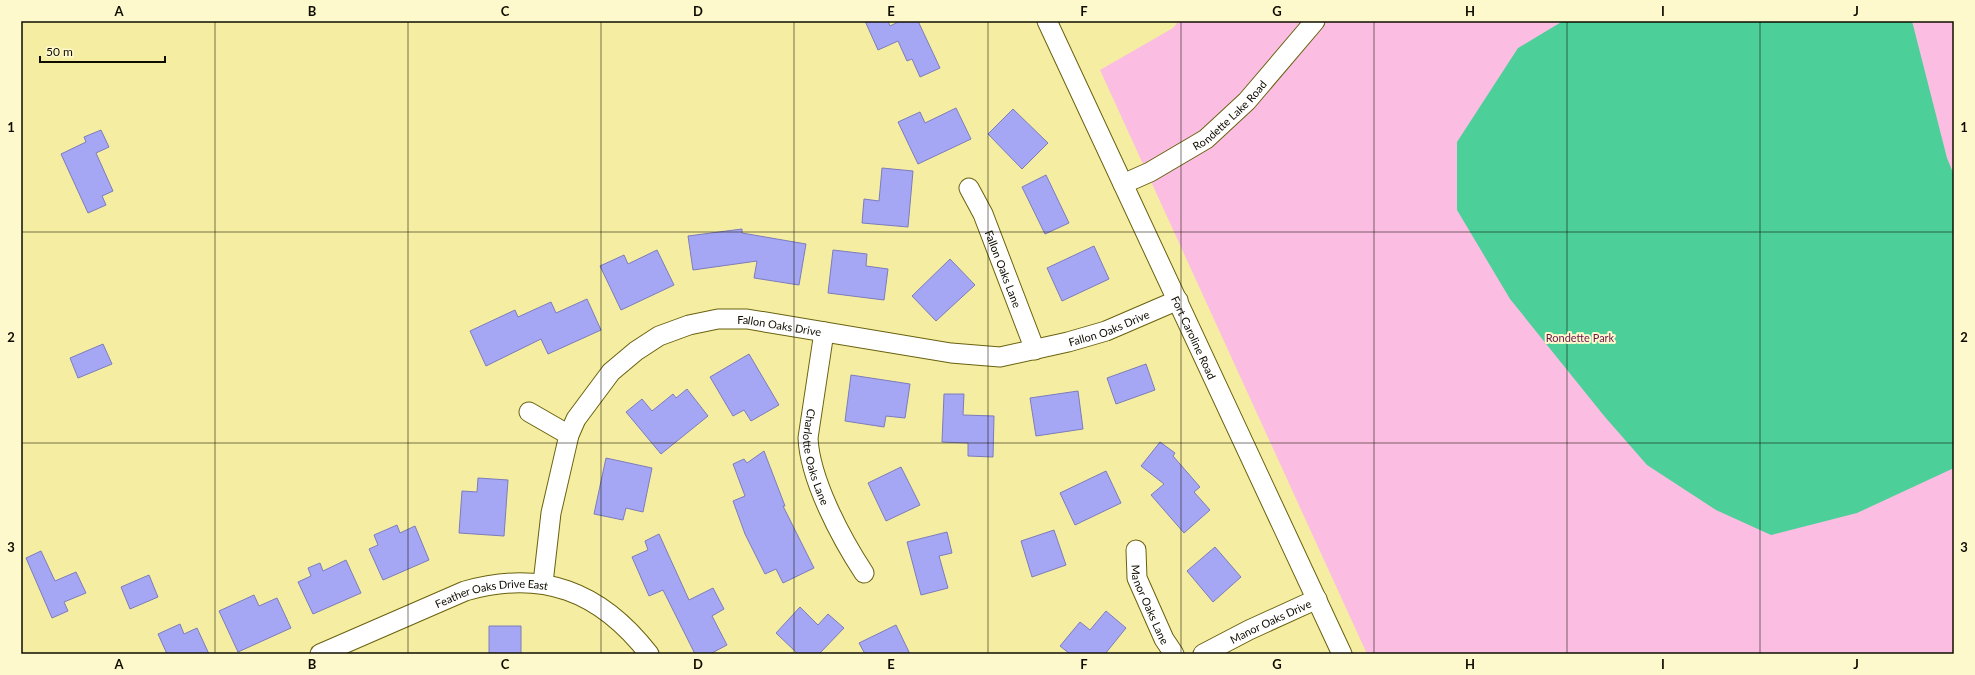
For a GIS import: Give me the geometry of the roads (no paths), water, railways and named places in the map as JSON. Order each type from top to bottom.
[{"type":"street","name":"Fort Caroline Road","points":[[1048,21],[1342,654]]},
{"type":"street","name":"Rondette Lake Road","points":[[1123,184],[1150,172],[1206,139],[1247,100],[1315,21]]},
{"type":"street","name":"Fallon Oaks Lane","points":[[969,188],[982,214],[1035,350]]},
{"type":"street","name":"Fallon Oaks Drive","points":[[543,583],[551,513],[569,435],[576,419],[611,372],[636,351],[659,336],[689,325],[718,319],[747,319],[974,356],[1000,357],[1035,350],[1106,331],[1178,300]]},
{"type":"street","name":"Charlotte Oaks Lane","points":[[824,332],[808,438],[809,453],[814,473],[845,542],[864,573]]},
{"type":"street","points":[[529,412],[569,435]]},
{"type":"street","name":"Manor Oaks Lane","points":[[1136,550],[1137,578],[1164,639],[1174,654]]},
{"type":"street","name":"Feather Oaks Drive East","points":[[320,654],[465,591],[484,585],[510,582],[543,583],[589,600],[609,612],[636,637],[649,654]]},
{"type":"street","name":"Manor Oaks Drive","points":[[1204,654],[1249,630],[1317,599]]},
{"type":"park label","name":"Rondette Park","points":[[1580,337]]}]
